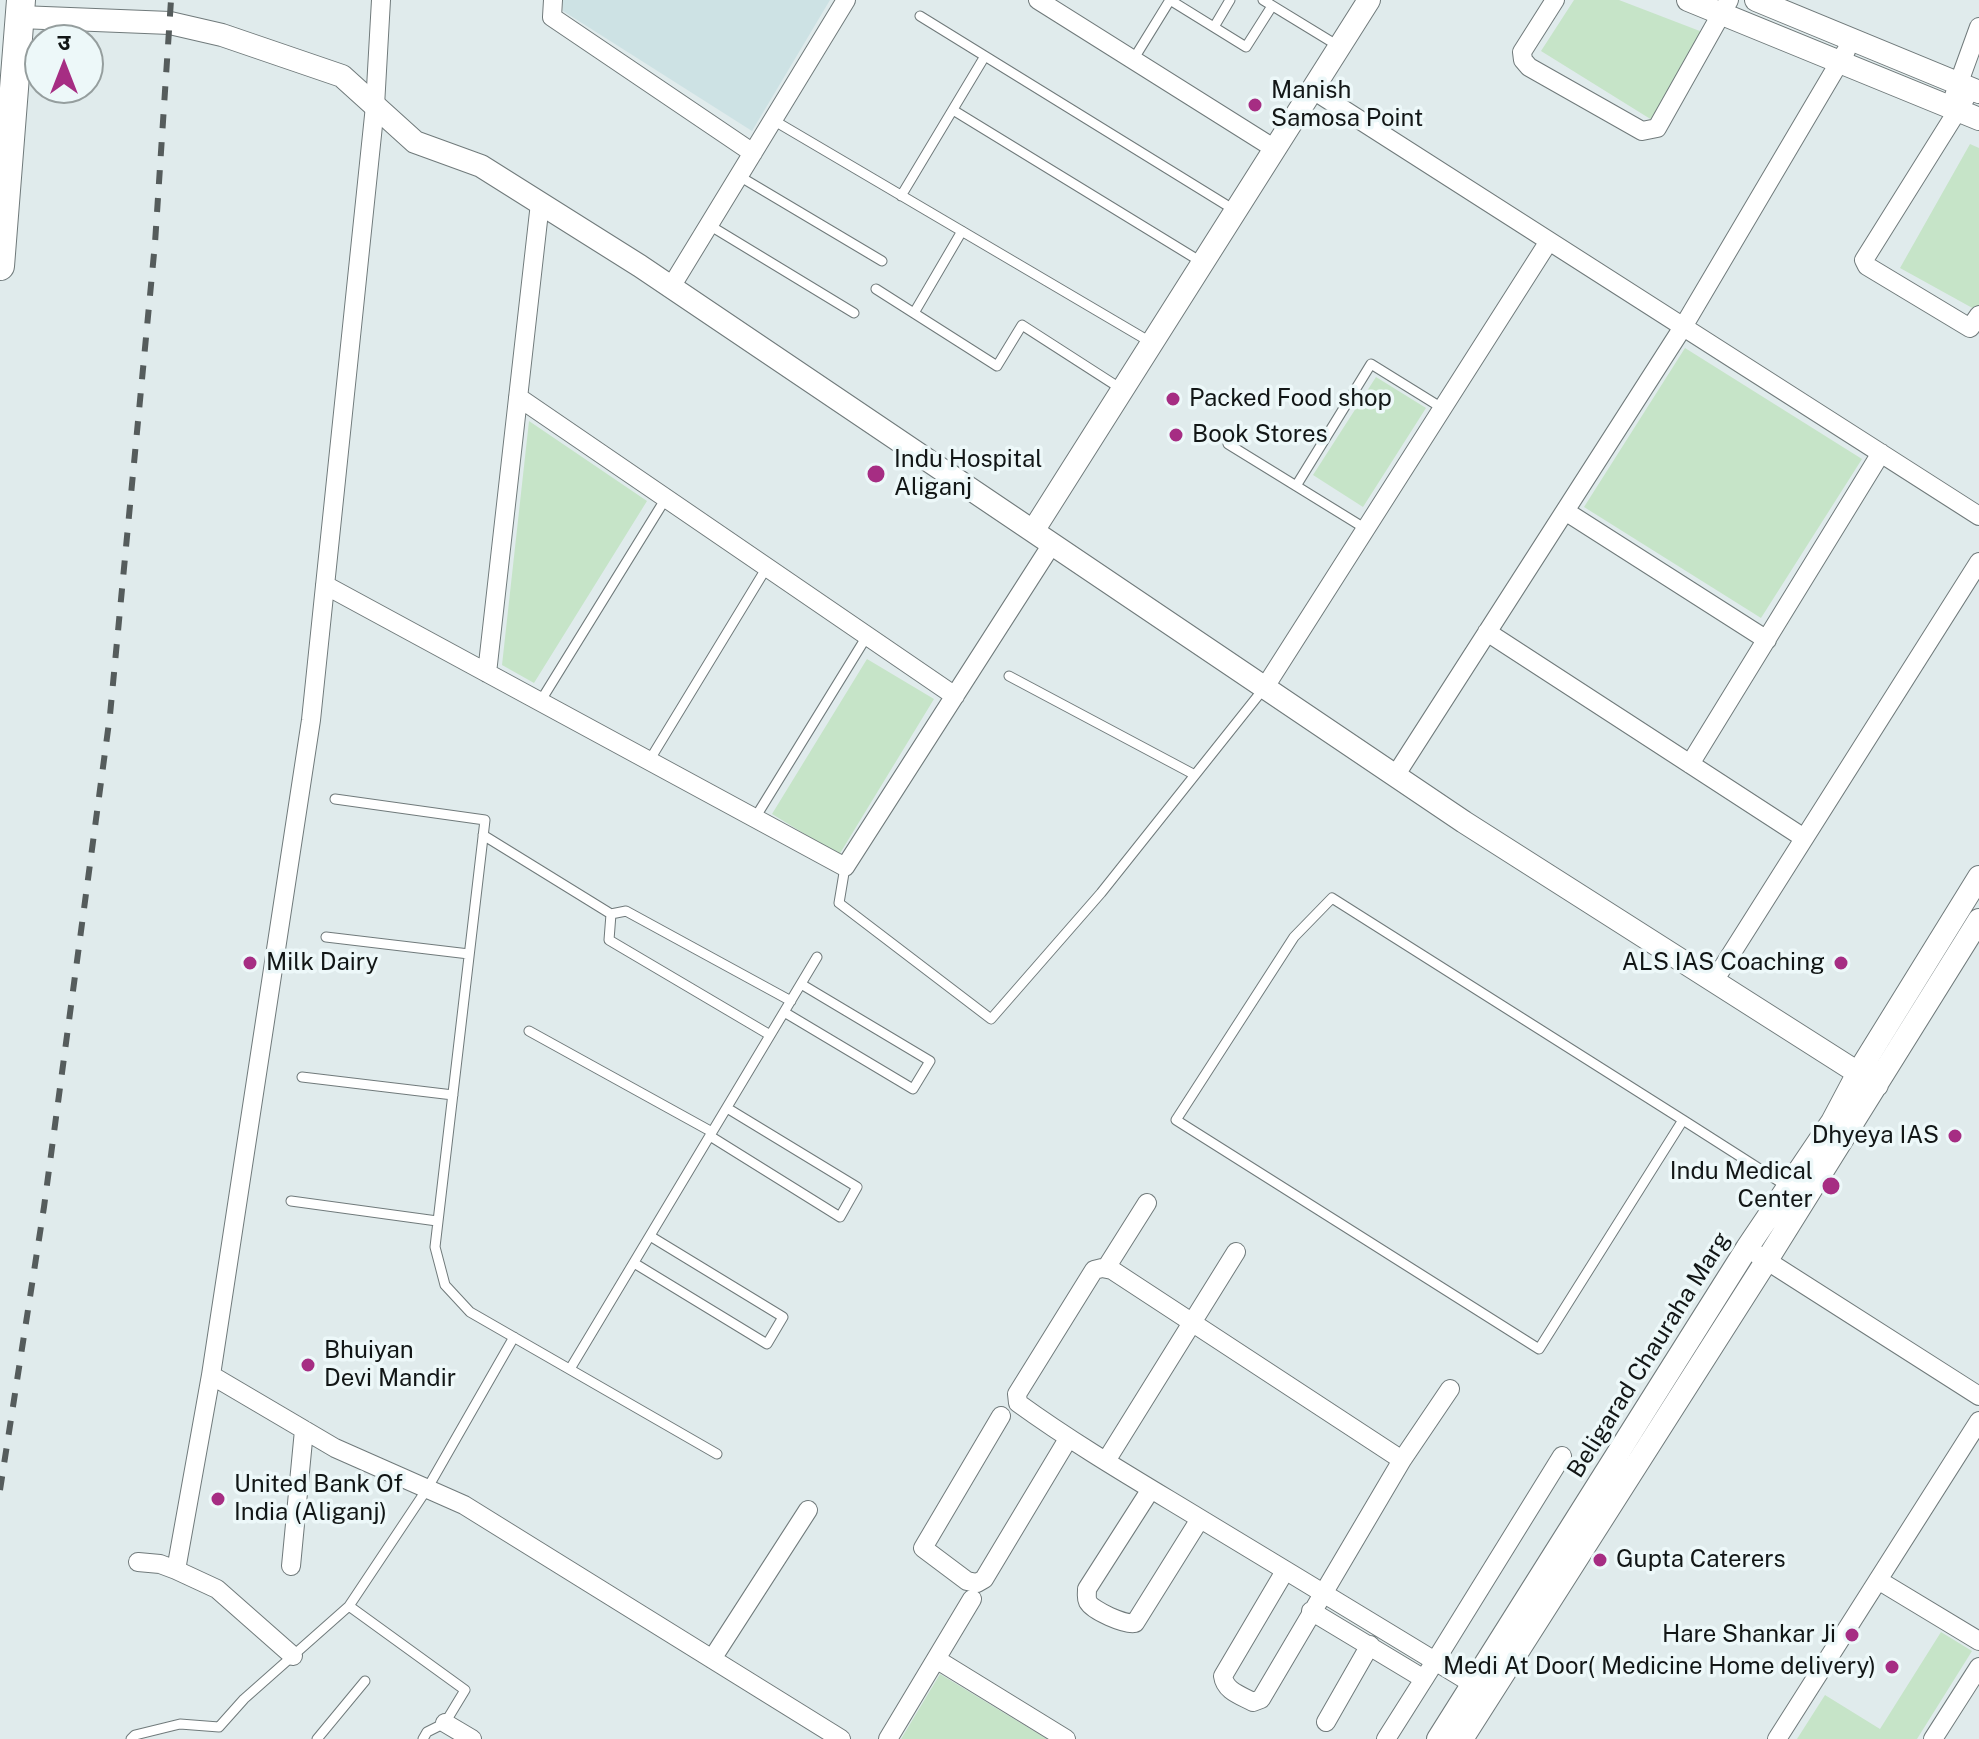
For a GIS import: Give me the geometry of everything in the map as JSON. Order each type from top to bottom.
[{"type":"main road","points":[[0,266],[20,8]]},
{"type":"street","points":[[176,1570],[211,1375],[311,720],[375,106],[381,0]]},
{"type":"street","points":[[553,0],[552,17],[753,153]]},
{"type":"street","points":[[671,287],[846,0]]},
{"type":"street","points":[[1038,0],[1275,149]]},
{"type":"street","points":[[1033,531],[1369,0]]},
{"type":"street","points":[[1555,0],[1522,52],[1523,60],[1529,67],[1642,131],[1657,128],[1726,7]]},
{"type":"street","points":[[1688,0],[1726,7],[1840,62],[1962,112]]},
{"type":"street","points":[[1756,0],[1969,88]]},
{"type":"street","points":[[20,8],[170,23],[222,35],[342,76],[415,142],[481,166],[671,287],[1395,776],[1868,1078]]},
{"type":"street","points":[[1979,27],[1962,112],[1864,260],[1867,266],[1970,328],[1979,315]]},
{"type":"street","points":[[1395,776],[1683,327],[1852,39]]},
{"type":"street","points":[[1313,90],[1979,516]]},
{"type":"street","points":[[487,673],[540,203]]},
{"type":"street","points":[[1265,687],[1549,241]]},
{"type":"street","points":[[518,397],[955,696]]},
{"type":"street","points":[[1690,764],[1881,453]]},
{"type":"street","points":[[1565,511],[1767,640]]},
{"type":"street","points":[[325,585],[845,867],[1052,544]]},
{"type":"street","points":[[1714,981],[1979,562]]},
{"type":"street","points":[[1487,632],[1804,838]]},
{"type":"street","name":"Beligarad Chauraha Marg","points":[[1438,1739],[1482,1690],[1747,1248],[1832,1122],[1868,1078],[1977,884]]},
{"type":"street","points":[[1462,1739],[1482,1690],[1767,1260],[1868,1078],[1979,920]]},
{"type":"street","points":[[1106,1268],[1147,1203]]},
{"type":"street","points":[[1747,1248],[1979,1396]]},
{"type":"street","points":[[1106,1461],[1236,1252]]},
{"type":"street","points":[[1402,1460],[1106,1268],[1094,1270],[1088,1278],[1017,1394],[1018,1403],[1068,1439],[1482,1690]]},
{"type":"street","points":[[211,1375],[335,1448],[464,1505],[841,1739]]},
{"type":"street","points":[[1285,1571],[1225,1670],[1224,1683],[1229,1689],[1253,1702],[1261,1699],[1402,1460],[1450,1389]]},
{"type":"street","points":[[1001,1416],[923,1548],[967,1581],[977,1583],[984,1579],[1068,1439]]},
{"type":"street","points":[[1777,1739],[1979,1421]]},
{"type":"street","points":[[291,1566],[304,1430]]},
{"type":"street","points":[[1386,1739],[1562,1456]]},
{"type":"street","points":[[1151,1489],[1087,1589],[1086,1599],[1090,1605],[1126,1625],[1135,1623],[1200,1519]]},
{"type":"street","points":[[712,1659],[808,1510]]},
{"type":"street","points":[[138,1562],[160,1564],[217,1589],[293,1656]]},
{"type":"street","points":[[1878,1580],[1979,1641]]},
{"type":"street","points":[[888,1739],[972,1599]]},
{"type":"street","points":[[1311,1611],[1424,1679]]},
{"type":"street","points":[[1326,1722],[1370,1645]]},
{"type":"street","points":[[936,1659],[1066,1739]]},
{"type":"street","points":[[1933,1739],[1979,1667]]},
{"type":"street","points":[[445,1723],[472,1739]]},
{"type":"lane","points":[[1133,60],[1170,0],[1246,47],[1268,3],[1340,47]]},
{"type":"lane","points":[[1214,27],[1230,0]]},
{"type":"lane","points":[[920,16],[1236,211]]},
{"type":"lane","points":[[901,196],[985,56]]},
{"type":"lane","points":[[953,110],[1203,263]]},
{"type":"lane","points":[[773,120],[1152,343]]},
{"type":"lane","points":[[739,176],[882,261]]},
{"type":"lane","points":[[709,225],[854,313]]},
{"type":"lane","points":[[914,313],[962,231]]},
{"type":"lane","points":[[876,289],[997,366],[1022,325],[1123,390]]},
{"type":"lane","points":[[1296,486],[1371,364],[1442,408]]},
{"type":"lane","points":[[1228,444],[1366,529]]},
{"type":"lane","points":[[540,702],[666,498]]},
{"type":"lane","points":[[649,761],[767,567]]},
{"type":"lane","points":[[755,818],[867,636]]},
{"type":"lane","points":[[1009,676],[1195,775]]},
{"type":"lane","points":[[845,867],[839,903],[991,1019],[1101,893],[1265,687]]},
{"type":"lane","points":[[335,799],[485,820],[437,1221],[435,1247],[445,1285],[470,1312],[717,1454]]},
{"type":"lane","points":[[483,835],[611,914],[626,911],[791,1001]]},
{"type":"lane","points":[[1683,1120],[1539,1349],[1176,1120],[1294,937],[1332,898],[1683,1120],[1788,1187]]},
{"type":"lane","points":[[611,914],[609,940],[770,1035]]},
{"type":"lane","points":[[326,937],[469,954]]},
{"type":"lane","points":[[570,1369],[817,957]]},
{"type":"lane","points":[[784,1012],[913,1089],[930,1061],[801,984]]},
{"type":"lane","points":[[529,1031],[711,1134],[840,1217],[857,1187],[727,1108]]},
{"type":"lane","points":[[302,1077],[453,1095]]},
{"type":"lane","points":[[291,1201],[437,1221]]},
{"type":"lane","points":[[634,1263],[767,1344],[783,1317],[650,1236]]},
{"type":"lane","points":[[131,1739],[135,1735],[180,1724],[219,1727],[244,1699],[349,1606],[427,1489],[514,1337]]},
{"type":"lane","points":[[349,1606],[465,1690],[445,1723],[427,1732],[423,1739]]},
{"type":"lane","points":[[317,1739],[365,1681]]},
{"type":"shaded area","points":[[563,0],[830,0],[752,131],[563,11]]},
{"type":"green space","points":[[1574,0],[1619,0],[1705,33],[1652,120],[1541,51]]},
{"type":"green space","points":[[1970,144],[1979,148],[1979,305],[1976,310],[1900,268]]},
{"type":"green space","points":[[1685,348],[1862,459],[1761,618],[1584,507]]},
{"type":"green space","points":[[1376,377],[1426,408],[1363,507],[1313,475]]},
{"type":"green space","points":[[529,421],[647,501],[534,683],[502,665]]},
{"type":"green space","points":[[867,659],[934,699],[839,855],[772,814]]},
{"type":"green space","points":[[1941,1632],[1972,1651],[1917,1739],[1797,1739],[1825,1695],[1880,1729]]},
{"type":"green space","points":[[940,1674],[1047,1739],[901,1739]]},
{"type":"railway","points":[[0,1490],[44,1207],[110,715],[155,243],[171,0]]},
{"type":"place","name":"Manish Samosa Point","points":[[1255,105]]},
{"type":"place","name":"Packed Food shop","points":[[1173,399]]},
{"type":"place","name":"Book Stores","points":[[1176,435]]},
{"type":"place","name":"Indu Hospital Aliganj","points":[[876,474]]},
{"type":"place","name":"Milk Dairy","points":[[250,963]]},
{"type":"place","name":"ALS IAS Coaching","points":[[1841,963]]},
{"type":"place","name":"Dhyeya IAS","points":[[1955,1136]]},
{"type":"place","name":"Indu Medical Center","points":[[1831,1186]]},
{"type":"place","name":"Bhuiyan Devi Mandir","points":[[308,1365]]},
{"type":"place","name":"United Bank Of India (Aliganj)","points":[[218,1499]]},
{"type":"place","name":"Gupta Caterers","points":[[1600,1560]]},
{"type":"place","name":"Hare Shankar Ji","points":[[1852,1635]]},
{"type":"place","name":"Medi At Door( Medicine Home delivery)","points":[[1892,1667]]}]
